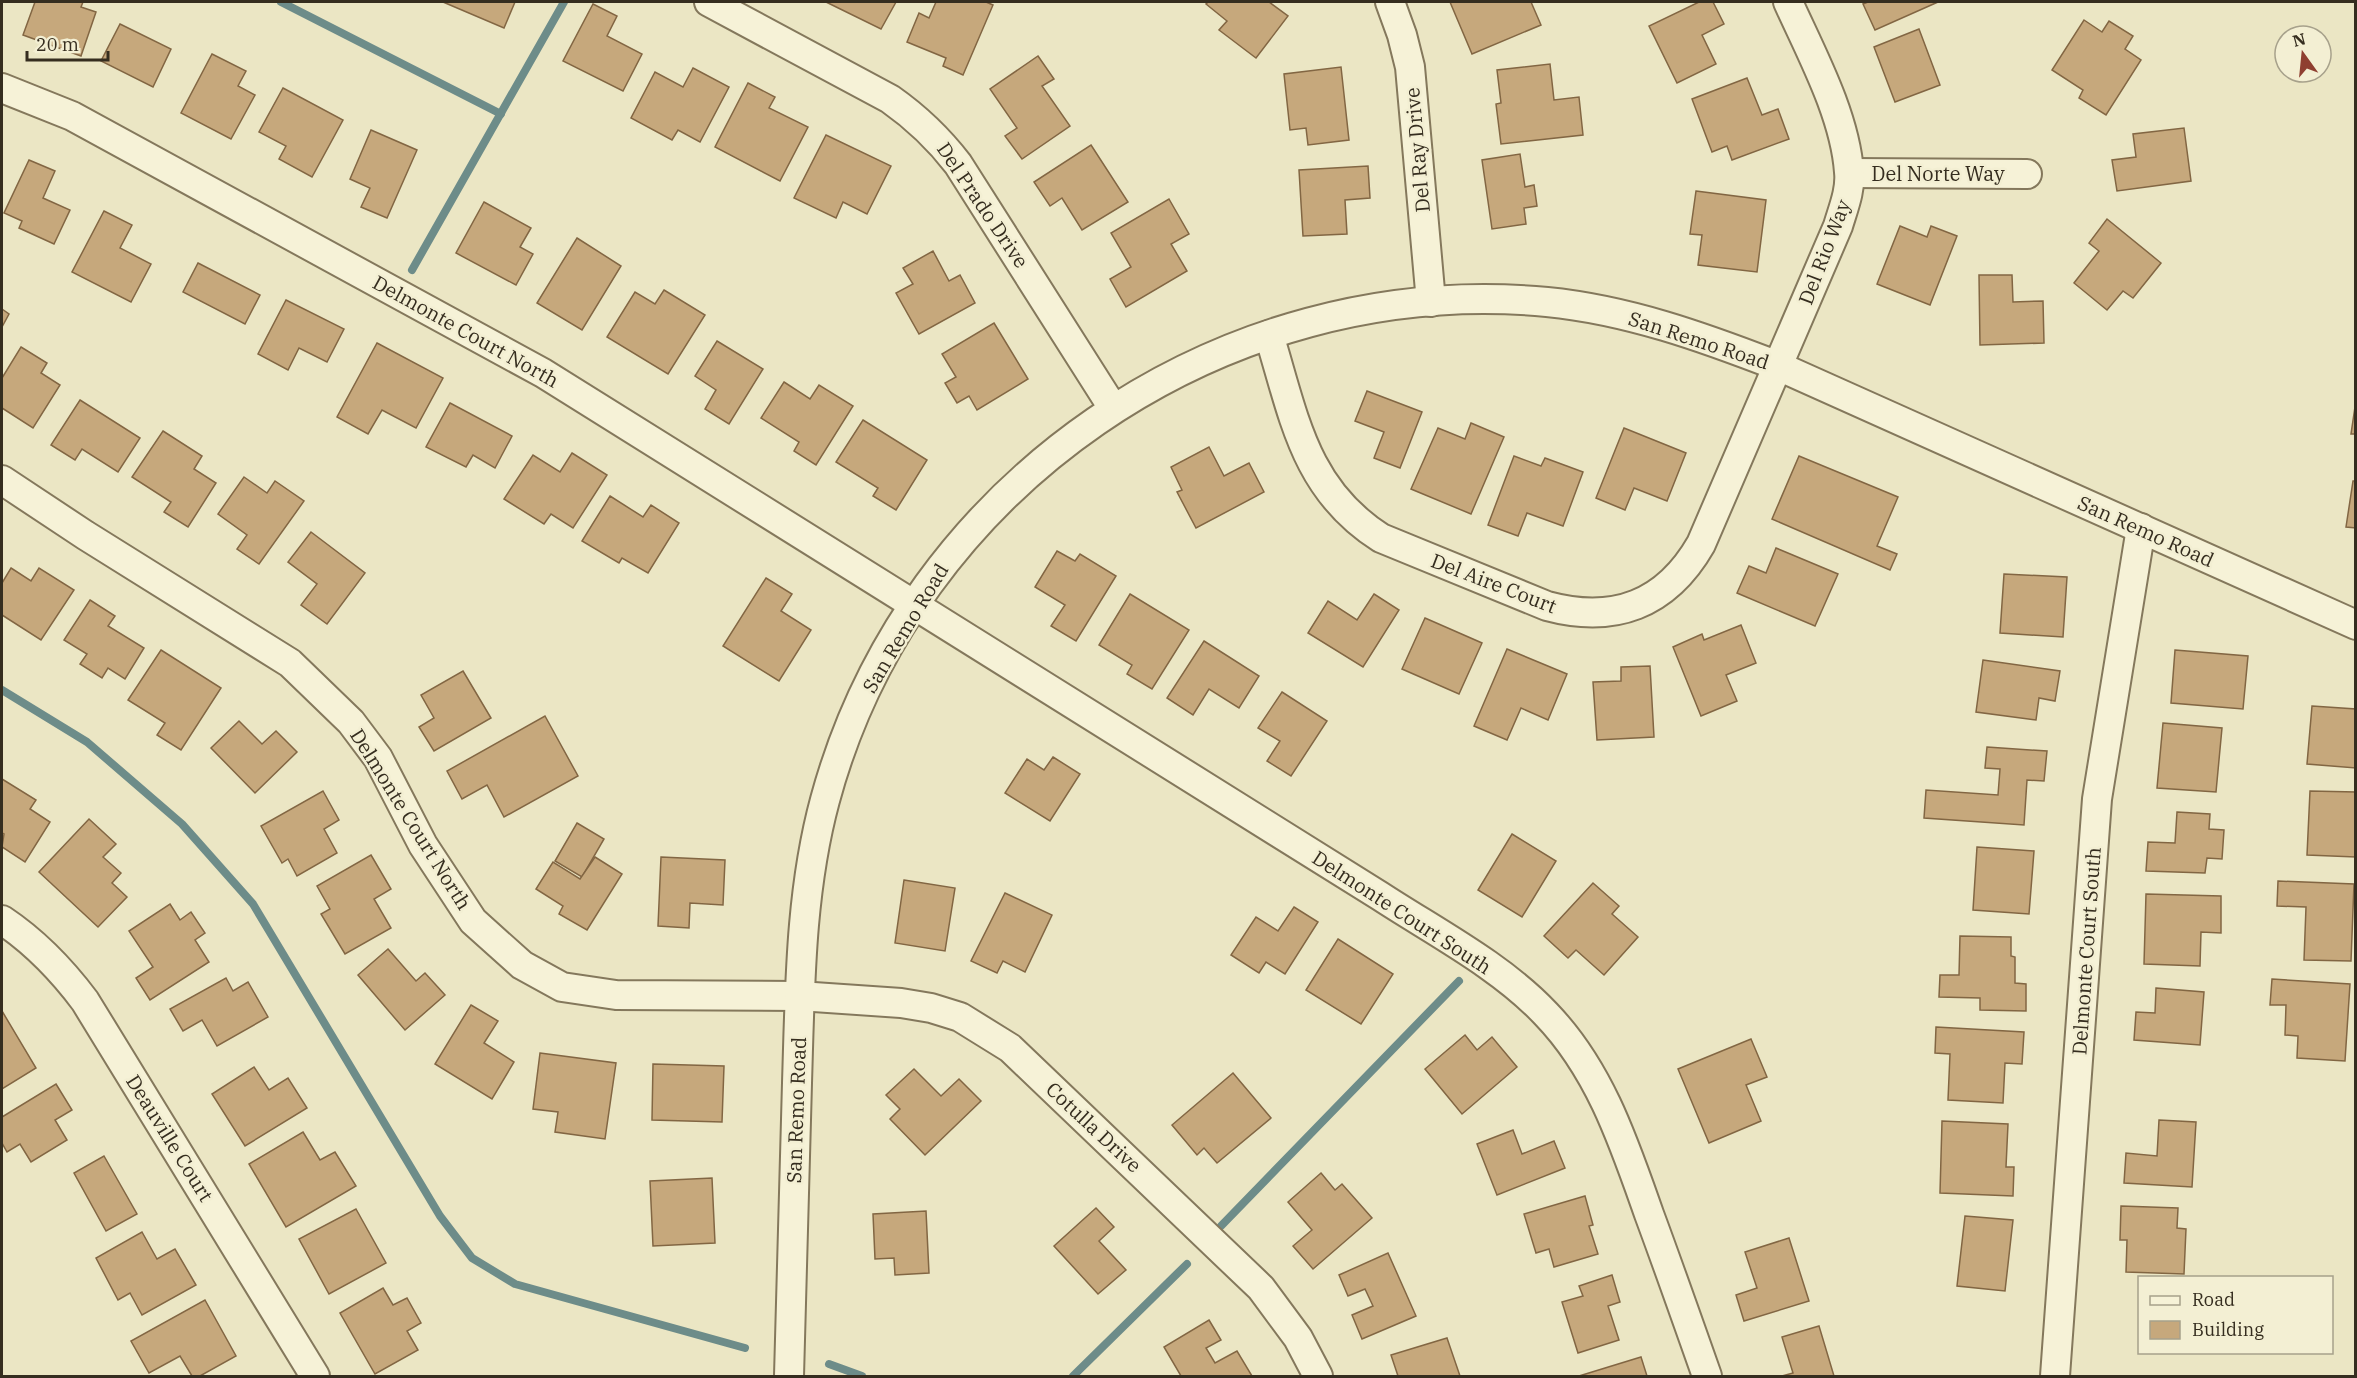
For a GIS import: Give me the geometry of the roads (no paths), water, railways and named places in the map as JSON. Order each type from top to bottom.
[{"type":"street","name":"Del Prado Drive","points":[[708,2],[890,99],[914,116],[937,137],[958,164],[1113,408]]},
{"type":"street","name":"Del Ray Drive","points":[[1390,2],[1396,14],[1410,67],[1431,302]]},
{"type":"street","name":"Del Rio Way","points":[[1778,366],[1838,226],[1846,200],[1850,173],[1845,145],[1833,107],[1821,74],[1788,2]]},
{"type":"street","name":"Delmonte Court North","points":[[2,88],[72,116],[543,372],[915,604]]},
{"type":"street","name":"Del Norte Way","points":[[1850,173],[2027,174]]},
{"type":"street","name":"San Remo Road","points":[[789,1377],[800,996],[807,891],[817,830],[838,757],[881,660],[915,604],[959,543],[1009,491],[1064,443],[1113,408],[1183,369],[1269,335],[1364,310],[1431,302],[1494,300],[1545,302],[1610,311],[1690,332],[1778,366],[2355,625]]},
{"type":"street","name":"Del Aire Court","points":[[1269,335],[1308,454],[1318,476],[1348,514],[1381,538],[1547,606],[1581,614],[1630,608],[1658,595],[1678,577],[1701,544],[1778,366]]},
{"type":"street","name":"Delmonte Court North","points":[[2,480],[85,535],[290,663],[351,722],[378,759],[423,844],[473,921],[522,965],[562,987],[616,995],[800,996]]},
{"type":"street","name":"Delmonte Court South","points":[[2055,1377],[2097,800],[2141,528]]},
{"type":"street","name":"Delmonte Court South","points":[[915,604],[1491,968],[1546,1013],[1568,1038],[1585,1063],[1611,1112],[1707,1377]]},
{"type":"street","name":"Deauville Court","points":[[2,920],[52,960],[85,1001],[315,1377]]},
{"type":"street","name":"Cotulla Drive","points":[[800,996],[902,1003],[931,1008],[960,1017],[1010,1048],[1261,1288],[1298,1338],[1318,1377]]},
{"type":"waterway","points":[[281,2],[501,114]]},
{"type":"waterway","points":[[412,270],[564,2]]},
{"type":"waterway","points":[[2,690],[87,742],[182,824],[253,904],[440,1216],[472,1258],[515,1284],[745,1348]]},
{"type":"waterway","points":[[1221,1226],[1459,981]]},
{"type":"waterway","points":[[1073,1376],[1187,1264]]},
{"type":"waterway","points":[[829,1364],[862,1376]]}]
